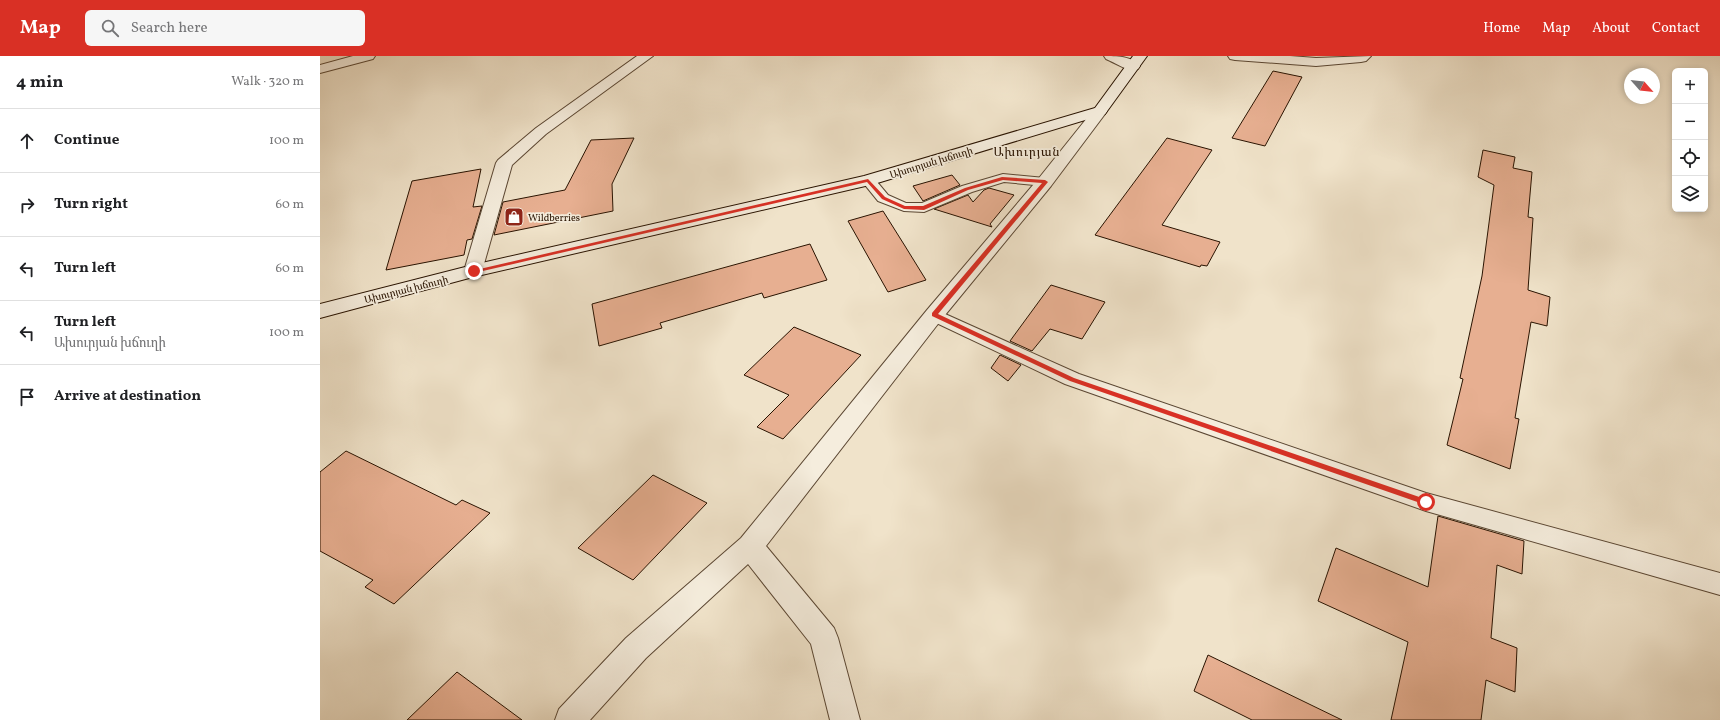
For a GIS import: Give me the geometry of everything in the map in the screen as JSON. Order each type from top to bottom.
[{"type":"street","points":[[320,69],[368,56]]},
{"type":"street","points":[[474,271],[504,163],[541,131],[646,56]]},
{"type":"street","points":[[570,720],[636,648],[750,546],[934,315],[1045,182],[1137,61],[1111,56]]},
{"type":"street","points":[[1235,56],[1316,62],[1361,58],[1364,56]]},
{"type":"street","name":"Ախուրյան խճուղի","points":[[320,311],[474,271],[868,180],[1100,111]]},
{"type":"street","points":[[750,546],[824,638],[845,720]]},
{"type":"lane","points":[[868,180],[884,198],[904,207],[924,208],[967,189],[1002,178],[1045,182]]},
{"type":"lane","points":[[934,315],[1072,379],[1426,502],[1720,584]]},
{"type":"building","points":[[1273,71],[1302,77],[1265,146],[1232,138]]},
{"type":"building","points":[[634,138],[612,184],[613,211],[494,235],[503,202],[565,190],[591,140]]},
{"type":"building","points":[[1167,138],[1212,150],[1162,225],[1220,242],[1207,266],[1201,265],[1200,267],[1095,235]]},
{"type":"building","points":[[1483,150],[1515,157],[1513,168],[1532,172],[1528,217],[1533,218],[1528,290],[1550,297],[1547,326],[1531,322],[1515,418],[1519,419],[1510,469],[1447,445],[1463,379],[1460,378],[1482,276],[1494,185],[1478,177]]},
{"type":"building","points":[[481,169],[473,207],[482,206],[472,239],[467,240],[464,255],[386,270],[412,181]]},
{"type":"building","points":[[952,175],[960,185],[923,201],[913,186]]},
{"type":"building","points":[[989,188],[1014,195],[990,224],[992,227],[934,209],[968,195],[973,202],[984,190]]},
{"type":"building","points":[[883,211],[926,280],[888,292],[848,221]]},
{"type":"building","points":[[810,244],[827,280],[764,298],[762,293],[660,323],[662,328],[599,346],[592,304]]},
{"type":"building","points":[[1051,285],[1105,302],[1082,339],[1050,329],[1032,351],[1010,341]]},
{"type":"building","points":[[794,327],[861,355],[783,439],[757,427],[789,395],[744,375]]},
{"type":"building","points":[[1000,355],[1021,365],[1008,381],[991,368]]},
{"type":"building","points":[[346,451],[456,505],[462,500],[490,513],[394,604],[365,587],[373,580],[320,551],[320,472]]},
{"type":"building","points":[[653,475],[707,503],[633,580],[578,548]]},
{"type":"building","points":[[1438,516],[1524,541],[1522,574],[1497,565],[1491,638],[1517,648],[1515,692],[1486,680],[1481,720],[1391,720],[1408,642],[1318,601],[1336,548],[1428,587]]},
{"type":"building","points":[[1208,655],[1342,720],[1252,720],[1194,691]]},
{"type":"building","points":[[457,672],[522,720],[407,720]]},
{"type":"place","name":"Wildberries","points":[[514,217]]},
{"type":"district","name":"Ախուրյան","points":[[1027,152]]},
{"type":"route","points":[[474,271],[868,180],[884,198],[904,207],[924,208],[967,189],[1002,178],[1045,182],[934,315],[1072,379],[1426,502]]}]
